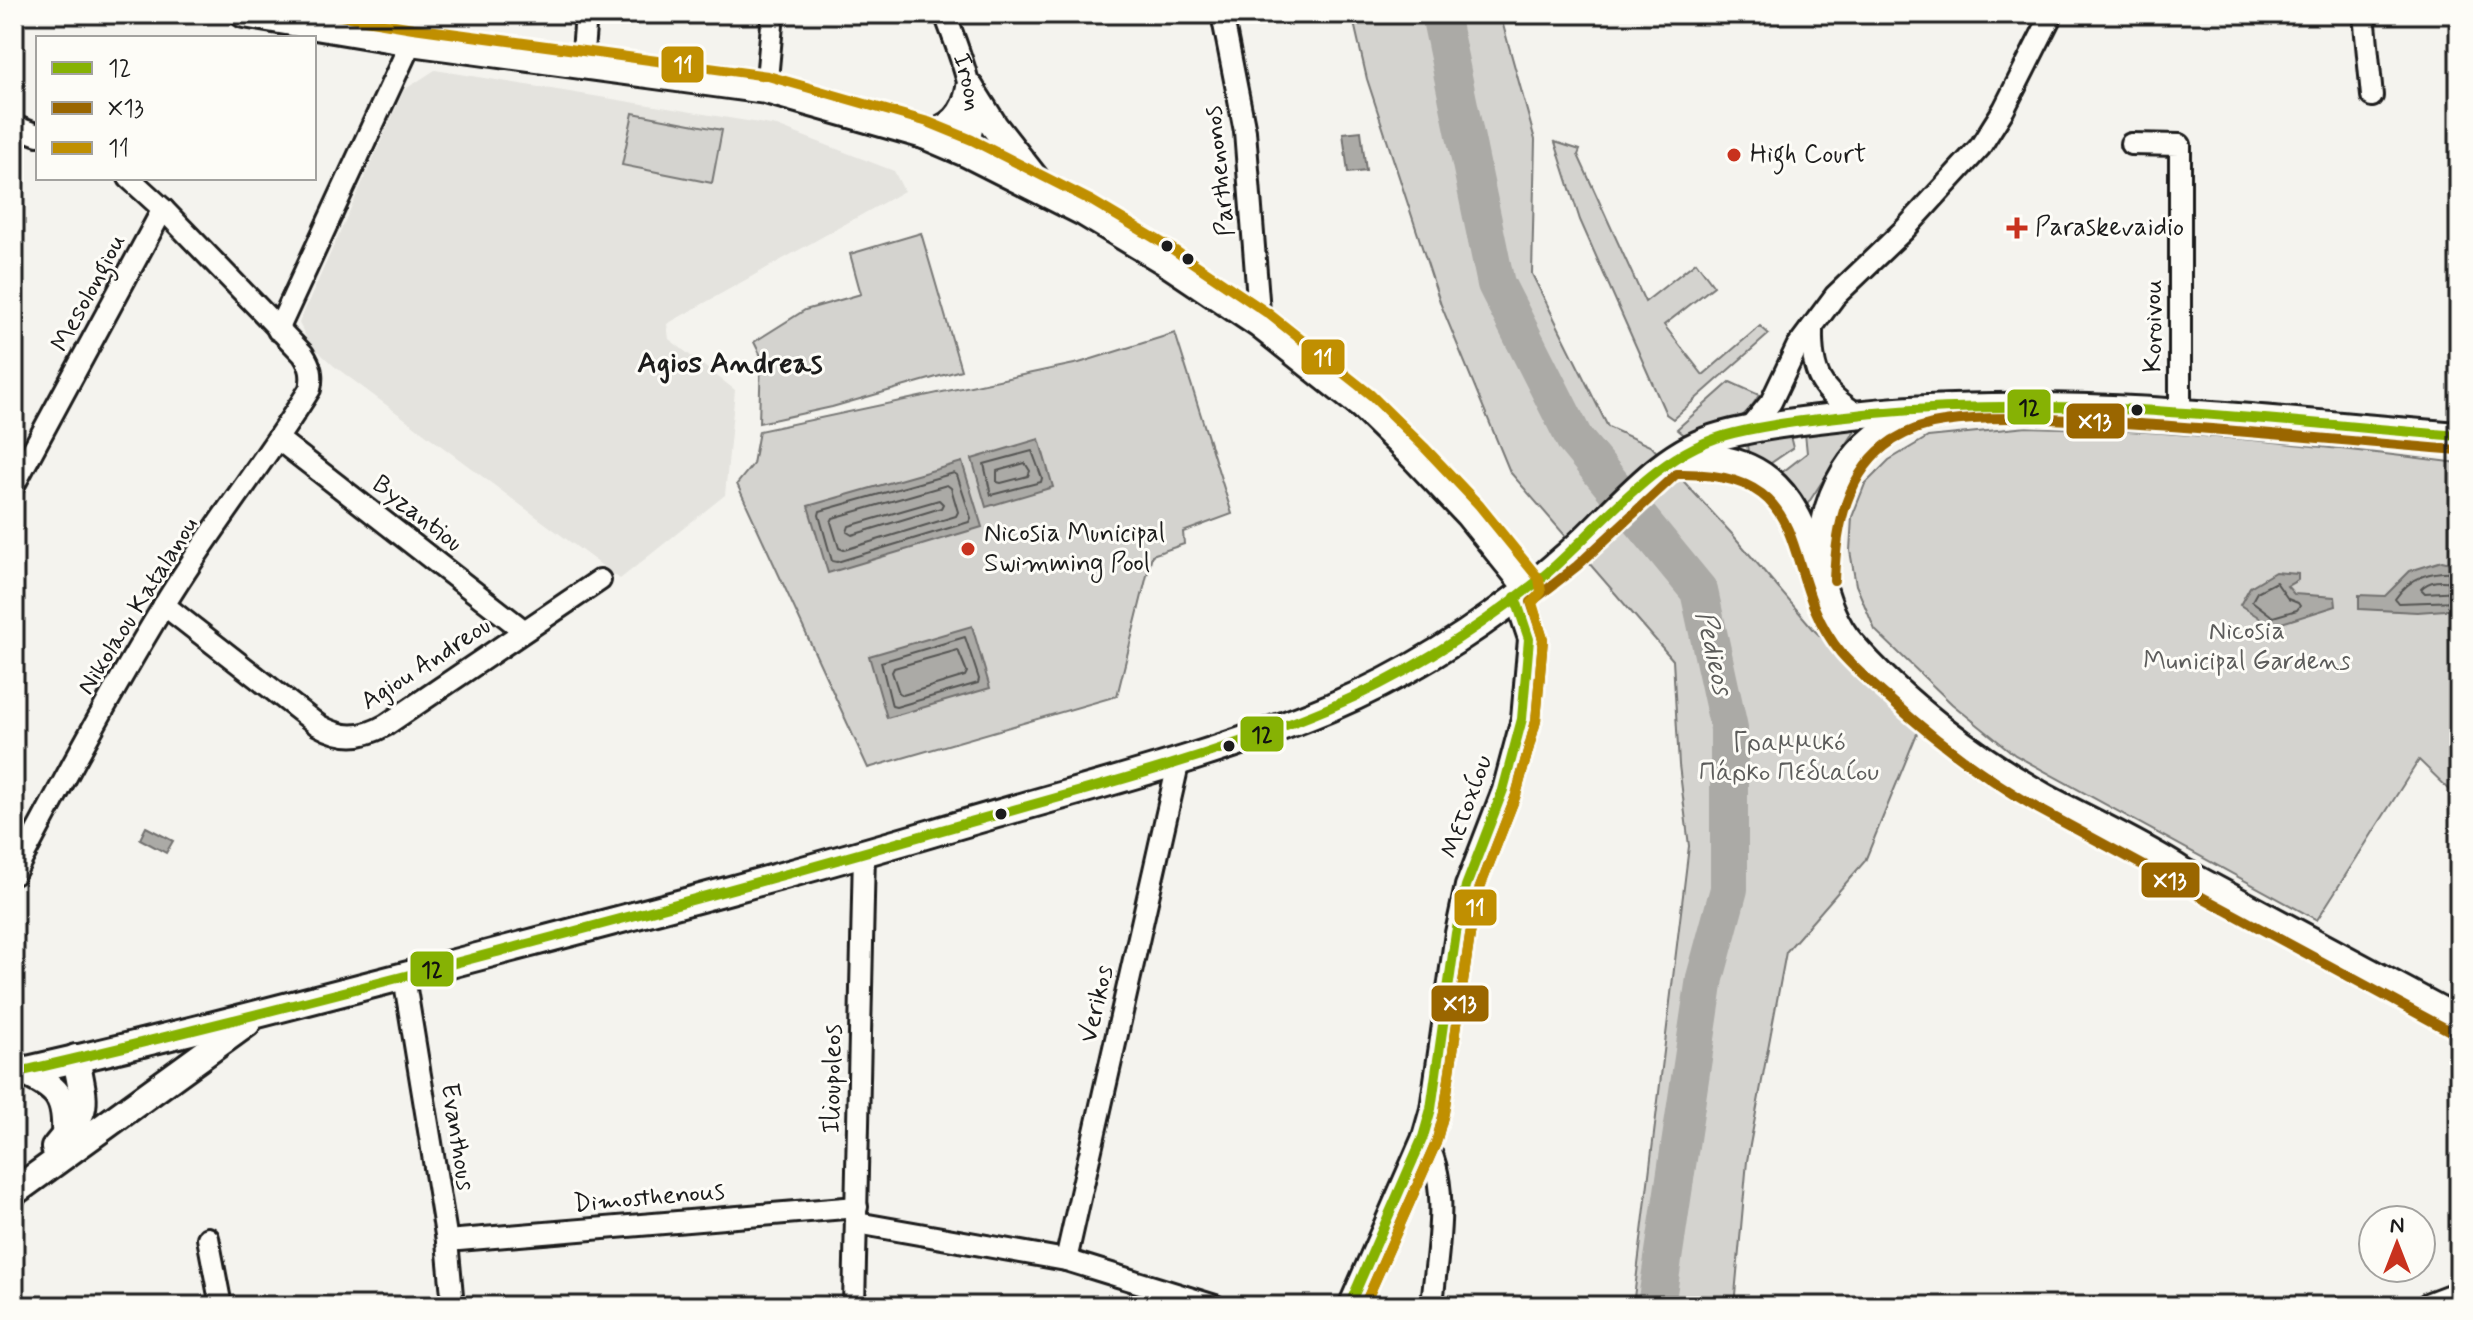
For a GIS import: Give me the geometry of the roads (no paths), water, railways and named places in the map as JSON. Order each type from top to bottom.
[{"type":"main road","points":[[244,14],[375,25],[411,42],[766,90],[924,135],[966,153],[1044,190],[1163,260],[1260,325],[1362,406],[1414,457],[1468,514],[1522,592]]},
{"type":"main road","points":[[924,135],[942,131],[956,121],[965,107],[970,88]]},
{"type":"main road","points":[[970,88],[994,126],[1044,190]]},
{"type":"main road","points":[[18,1072],[260,1014],[864,853],[1179,760],[1283,725],[1360,694],[1440,651],[1567,556],[1669,461],[1697,444],[1747,431],[1857,414],[2053,405],[2459,436]]},
{"type":"main road","points":[[1820,579],[1824,526],[1830,502],[1842,477],[1864,447],[1880,432],[1937,408]]},
{"type":"main road","points":[[1669,461],[1728,461],[1765,479],[1791,505],[1801,521],[1834,621],[1867,661],[1928,716],[1986,761],[2046,798],[2459,1020]]},
{"type":"main road","points":[[22,1186],[260,1014]]},
{"type":"main road","points":[[22,1186],[78,1122],[84,1108],[76,1058]]},
{"type":"main road","points":[[18,1072],[49,1085],[58,1093],[65,1112],[65,1136]]},
{"type":"main road","points":[[2430,1306],[2459,1295]]},
{"type":"street","points":[[582,64],[586,14]]},
{"type":"street","points":[[766,90],[773,14]]},
{"type":"street","name":"Iroon","points":[[945,14],[970,88],[974,118],[966,153]]},
{"type":"street","name":"Parthenonos","points":[[1222,14],[1245,131],[1260,325]]},
{"type":"street","points":[[1747,431],[1763,414],[1788,362],[1835,296],[1905,229],[1980,147],[2004,109],[2052,14]]},
{"type":"street","points":[[2364,14],[2372,96]]},
{"type":"street","points":[[131,180],[163,209],[278,330],[411,42]]},
{"type":"street","points":[[14,126],[36,134]]},
{"type":"street","name":"Koroivou","points":[[2131,144],[2180,145],[2180,413]]},
{"type":"street","name":"Mesolongiou","points":[[14,485],[163,209]]},
{"type":"street","name":"Nikolaou Katalanou","points":[[14,874],[84,743],[164,605],[310,389],[312,370],[303,354],[278,330]]},
{"type":"street","points":[[1812,330],[1812,352],[1818,380],[1836,399],[1857,414]]},
{"type":"street","name":"Byzantiou","points":[[278,439],[523,630]]},
{"type":"street","name":"Agiou Andreou","points":[[164,605],[318,725],[334,734],[352,737],[370,734],[386,725],[600,580]]},
{"type":"street","name":"Μετοχίου","points":[[1349,1306],[1423,1137],[1431,1109],[1456,933],[1466,886],[1503,790],[1522,719],[1529,639],[1522,592]]},
{"type":"street","name":"Verikos","points":[[1066,1260],[1179,760]]},
{"type":"street","name":"Ilioupoleos","points":[[854,1306],[864,853]]},
{"type":"street","name":"Evanthous","points":[[414,974],[416,1039],[447,1241],[453,1306]]},
{"type":"street","points":[[1423,1137],[1432,1152],[1440,1183],[1432,1306]]},
{"type":"street","name":"Dimosthenous","points":[[447,1241],[857,1215],[1066,1260],[1215,1306]]},
{"type":"street","points":[[208,1238],[221,1306]]},
{"type":"water","points":[[1361,131],[1366,171],[1348,173],[1343,133]]},
{"type":"water","points":[[1039,439],[1053,487],[986,507],[972,459]]},
{"type":"water","points":[[962,462],[982,527],[828,573],[808,506]]},
{"type":"water","points":[[2442,561],[2459,565],[2459,609],[2417,612],[2359,609],[2359,595],[2385,596],[2410,571]]},
{"type":"water","points":[[2275,572],[2298,574],[2298,580],[2287,586],[2294,594],[2335,597],[2336,606],[2272,626],[2240,605],[2250,587]]},
{"type":"water","points":[[972,626],[990,688],[887,718],[869,656]]},
{"type":"water","points":[[146,827],[173,841],[166,853],[140,839]]},
{"type":"waterway","name":"Pedieos","points":[[1440,14],[1496,284],[1575,440],[1699,591],[1729,728],[1729,889],[1705,978],[1656,1306]]},
{"type":"place","name":"High Court","points":[[1734,155]]},
{"type":"place","name":"Paraskevaidio","points":[[2017,228]]},
{"type":"place","name":"Nicosia Municipal Swimming Pool","points":[[968,549]]},
{"type":"district","name":"Agios Andreas","points":[[730,363]]},
{"type":"park label","name":"Nicosia Municipal Gardens","points":[[2247,647]]},
{"type":"park label","name":"Γραμμικό Πάρκο Πεδιαίου","points":[[1789,758]]}]
